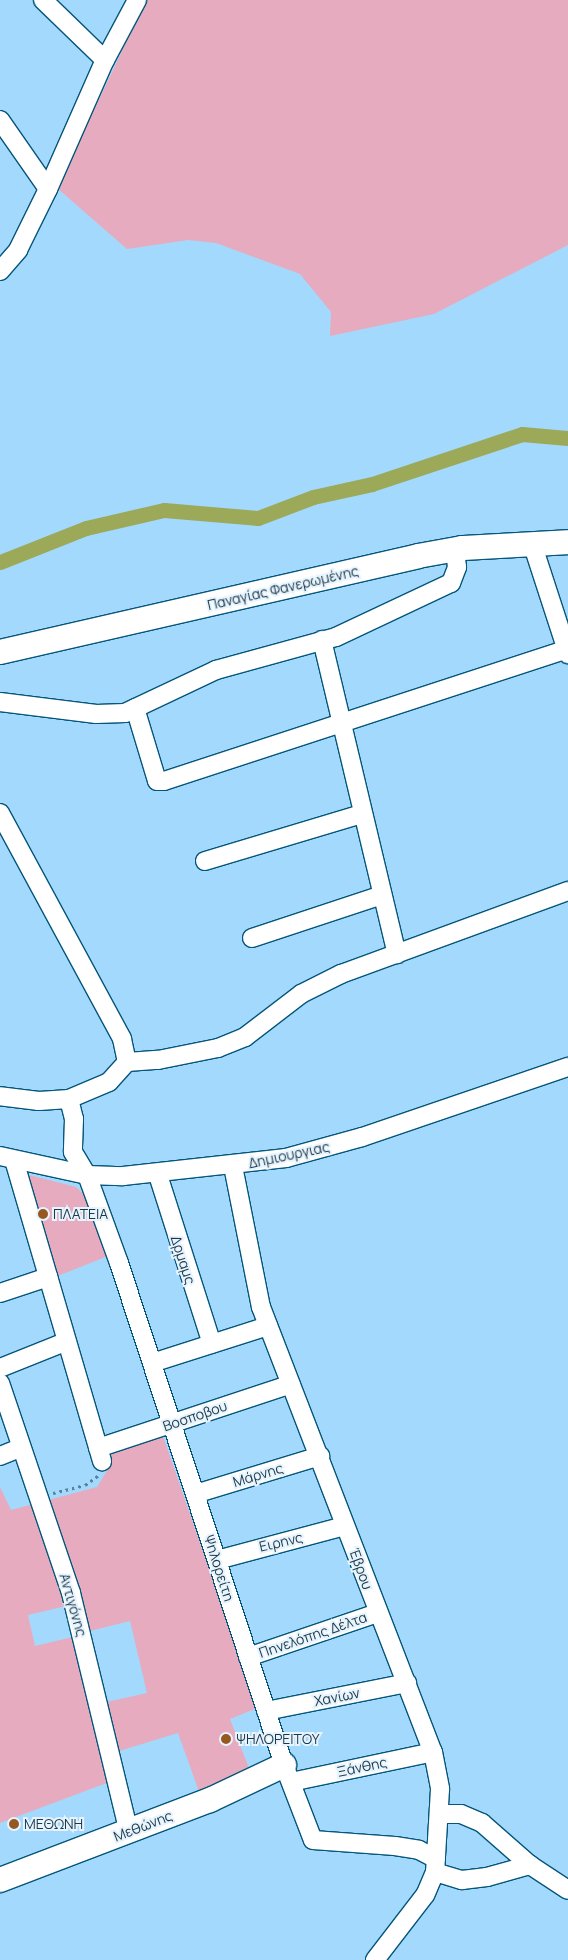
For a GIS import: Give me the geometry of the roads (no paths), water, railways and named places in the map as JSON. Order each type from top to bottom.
[{"type":"main road","name":"Παναγίας Φανερωμένης","points":[[0,652],[455,550],[533,546],[568,542]]},
{"type":"main road","name":"Μεθώνης","points":[[0,1880],[210,1800],[287,1774]]},
{"type":"street","points":[[43,0],[105,60]]},
{"type":"street","points":[[0,271],[18,250],[48,189],[105,60],[137,0]]},
{"type":"street","points":[[0,120],[48,189]]},
{"type":"street","points":[[135,708],[157,781],[567,652],[533,546]]},
{"type":"street","points":[[0,702],[96,714],[125,713],[216,670],[322,640],[451,583],[457,567],[455,550]]},
{"type":"street","points":[[322,640],[340,724],[397,954]]},
{"type":"street","points":[[0,813],[122,1039],[128,1062]]},
{"type":"street","points":[[205,861],[362,814]]},
{"type":"street","points":[[0,1096],[39,1101],[69,1099],[109,1082],[128,1062],[158,1060],[227,1045],[245,1037],[301,994],[341,974],[568,891]]},
{"type":"street","points":[[252,938],[382,895]]},
{"type":"street","name":"Δημιουργιας","points":[[7,1158],[87,1175],[158,1175],[176,1169],[233,1166],[286,1158],[362,1137],[568,1068]]},
{"type":"street","name":"Ψηλορείτη","points":[[69,1099],[74,1119],[73,1152],[87,1175],[152,1363],[287,1774],[313,1840],[395,1846],[419,1850],[436,1866]]},
{"type":"street","points":[[0,1368],[65,1342],[48,1277],[7,1158]]},
{"type":"street","name":"Έβρου","points":[[233,1166],[254,1277],[268,1326],[320,1456],[377,1613],[407,1683],[433,1752],[440,1789],[436,1866],[425,1895],[375,1960]]},
{"type":"street","name":"Δρμαμς","points":[[158,1175],[186,1272],[212,1344]]},
{"type":"street","points":[[0,1293],[48,1277]]},
{"type":"street","points":[[152,1363],[268,1326]]},
{"type":"street","name":"Βοσποβου","points":[[65,1342],[100,1455],[171,1425],[291,1384]]},
{"type":"street","name":"Αντιγόνης","points":[[0,1383],[20,1448],[71,1593],[130,1832]]},
{"type":"street","points":[[0,1456],[20,1448]]},
{"type":"street","name":"Μάρνης","points":[[195,1494],[320,1456]]},
{"type":"street","name":"Ειρηνς","points":[[217,1560],[345,1526]]},
{"type":"street","name":"Πηνελόπης Δέλτα","points":[[248,1656],[377,1613]]},
{"type":"street","name":"Χανίων","points":[[266,1711],[407,1683]]},
{"type":"street","name":"Ξάνθης","points":[[287,1774],[433,1752]]},
{"type":"street","points":[[439,1814],[461,1814],[482,1823],[530,1866],[568,1890]]},
{"type":"street","points":[[436,1866],[462,1880],[487,1877],[530,1866]]},
{"type":"waterway","points":[[0,562],[86,528],[164,510],[258,518],[313,497],[372,484],[522,434],[568,438]]},
{"type":"place","name":"ΠΛΑΤΕΙΑ","points":[[43,1214]]},
{"type":"place","name":"ΨΗΛΟΡΕΙΤΟΥ","points":[[226,1739]]},
{"type":"place","name":"ΜΕΘΩΝΗ","points":[[14,1824]]}]
